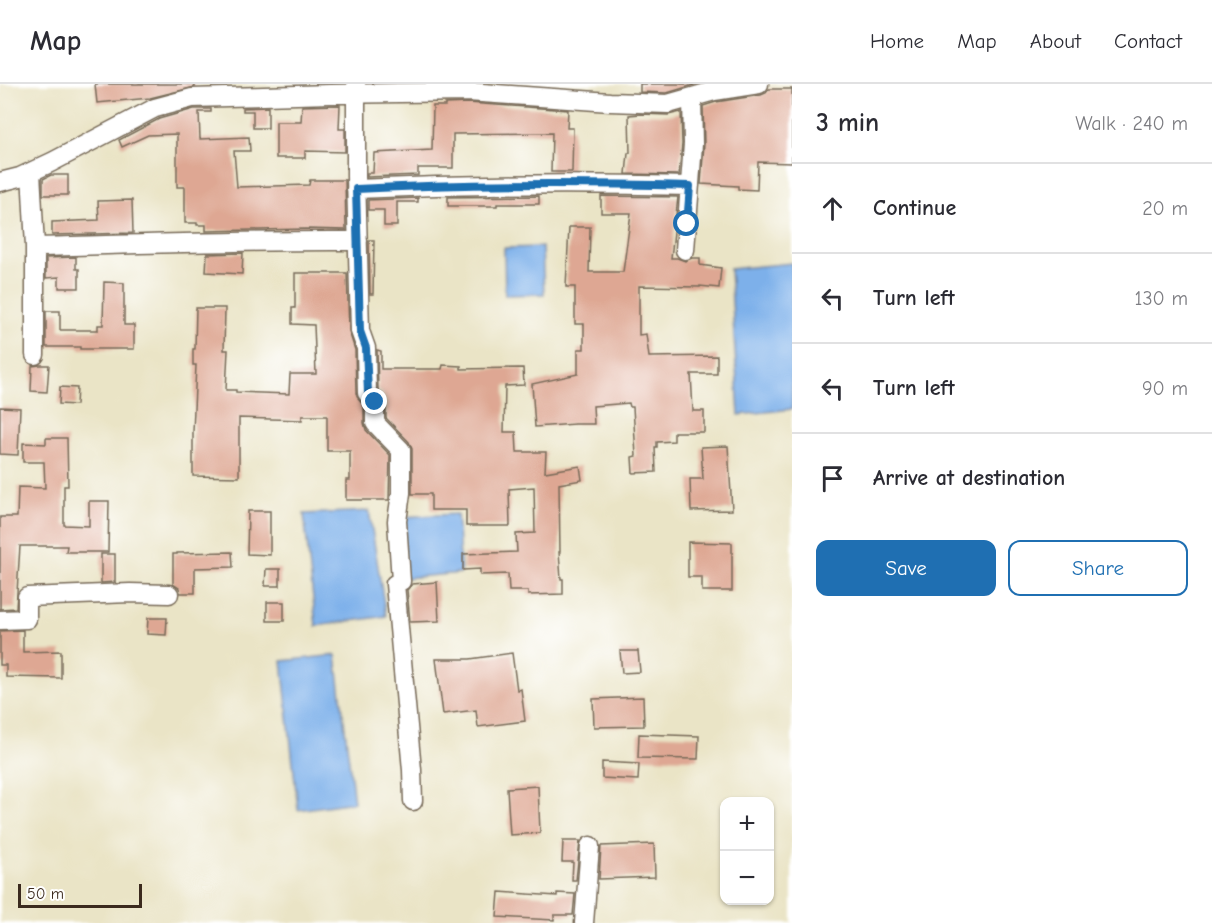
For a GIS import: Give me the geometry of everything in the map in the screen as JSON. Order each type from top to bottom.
[{"type":"street","points":[[0,182],[31,172],[155,108],[192,98],[356,89],[468,92],[668,104],[714,92],[759,84]]},
{"type":"street","points":[[356,89],[360,331],[366,348],[368,393],[375,402],[375,423],[401,450],[401,493],[398,521],[401,581],[395,584],[413,801]]},
{"type":"street","points":[[685,250],[693,144],[692,98]]},
{"type":"street","points":[[31,172],[35,248],[35,355]]},
{"type":"street","points":[[356,189],[433,185],[690,186]]},
{"type":"street","points":[[35,248],[206,242],[358,241]]},
{"type":"street","points":[[0,620],[27,620],[27,597],[130,593],[169,594]]},
{"type":"street","points":[[585,923],[590,846]]},
{"type":"water","points":[[542,247],[544,294],[505,295],[504,248]]},
{"type":"water","points":[[792,263],[792,409],[739,415],[730,269]]},
{"type":"water","points":[[369,511],[386,616],[316,626],[304,514]]},
{"type":"water","points":[[457,514],[461,573],[405,578],[401,517]]},
{"type":"water","points":[[336,655],[354,802],[298,810],[282,661]]},
{"type":"building","points":[[95,84],[195,84],[195,87],[150,98],[97,103]]},
{"type":"building","points":[[640,84],[697,84],[667,93],[640,92]]},
{"type":"building","points":[[769,89],[792,89],[792,163],[758,162],[757,190],[738,189],[738,186],[701,184],[704,144],[703,106],[761,95]]},
{"type":"building","points":[[468,103],[568,110],[567,128],[573,128],[572,172],[551,172],[552,133],[453,134],[453,168],[418,168],[418,175],[367,177],[367,173],[373,173],[374,153],[432,150],[433,106]]},
{"type":"building","points":[[340,105],[339,129],[345,129],[345,152],[305,151],[305,158],[276,158],[276,122],[301,122],[302,106]]},
{"type":"building","points":[[268,107],[268,128],[253,128],[253,111],[243,111],[243,108]]},
{"type":"building","points":[[194,109],[211,109],[211,112],[199,112],[200,139],[249,137],[250,151],[234,151],[237,187],[309,185],[310,180],[345,180],[346,230],[206,231],[206,225],[185,223],[185,187],[177,187],[177,134],[148,135],[122,147],[119,140],[159,119]]},
{"type":"building","points":[[681,112],[682,144],[679,175],[626,174],[628,153],[630,153],[629,115],[668,115]]},
{"type":"building","points":[[51,175],[68,175],[68,195],[43,195],[43,179]]},
{"type":"building","points":[[539,196],[539,204],[448,206],[448,197]]},
{"type":"building","points":[[601,196],[678,197],[671,258],[685,261],[700,258],[700,265],[721,268],[719,288],[639,286],[639,335],[646,334],[649,357],[717,356],[717,374],[691,374],[693,411],[704,411],[704,432],[674,432],[674,441],[657,442],[657,447],[655,447],[656,472],[633,473],[632,457],[636,456],[633,407],[630,407],[629,403],[593,406],[594,424],[535,427],[532,384],[578,374],[578,349],[584,349],[584,324],[575,324],[575,287],[566,287],[569,227],[590,227],[589,272],[623,272],[631,213],[601,213]]},
{"type":"building","points":[[418,198],[418,202],[397,202],[397,226],[384,226],[384,210],[368,210],[368,200]]},
{"type":"building","points":[[132,200],[133,233],[52,235],[52,222],[99,220],[98,201]]},
{"type":"building","points":[[369,240],[374,240],[373,294],[370,294]]},
{"type":"building","points":[[243,253],[242,274],[206,272],[207,254]]},
{"type":"building","points":[[76,257],[76,269],[79,269],[79,288],[59,288],[59,277],[46,278],[46,258]]},
{"type":"building","points":[[295,273],[347,273],[349,331],[355,350],[356,393],[364,406],[366,430],[390,455],[389,500],[346,500],[346,480],[350,480],[350,451],[327,451],[327,416],[302,416],[302,420],[239,418],[239,477],[193,476],[196,365],[193,365],[193,349],[195,349],[196,308],[225,308],[224,350],[228,350],[226,390],[289,394],[290,374],[316,374],[314,325],[292,324],[292,308],[295,308]]},
{"type":"building","points":[[104,282],[124,283],[124,325],[134,325],[134,349],[46,347],[46,311],[60,311],[60,330],[98,330],[98,325],[103,325]]},
{"type":"building","points":[[377,350],[381,351],[381,369],[442,369],[443,365],[461,366],[461,369],[523,368],[524,385],[505,386],[504,432],[516,432],[517,452],[546,452],[545,472],[580,466],[582,480],[559,484],[559,552],[563,594],[528,595],[528,591],[509,591],[508,574],[480,575],[480,569],[463,570],[463,554],[517,552],[516,534],[535,533],[534,487],[509,489],[510,526],[466,526],[466,510],[431,510],[431,494],[412,494],[412,449],[409,442],[386,418],[386,401],[378,389]]},
{"type":"building","points":[[49,365],[47,392],[31,391],[32,366]]},
{"type":"building","points":[[60,387],[77,388],[76,405],[59,404]]},
{"type":"building","points":[[0,407],[20,408],[18,455],[0,454]]},
{"type":"building","points":[[46,438],[67,438],[68,486],[64,486],[64,525],[89,526],[89,501],[109,501],[108,552],[66,552],[67,546],[20,546],[16,608],[0,609],[0,517],[17,517],[18,487],[45,488],[44,462],[23,462],[23,443],[46,444]]},
{"type":"building","points":[[728,446],[732,510],[691,511],[690,479],[703,479],[701,447]]},
{"type":"building","points":[[248,511],[270,511],[270,555],[247,554]]},
{"type":"building","points":[[688,542],[732,543],[732,591],[702,591],[702,577],[688,577]]},
{"type":"building","points":[[232,552],[233,567],[195,568],[195,593],[180,593],[179,588],[173,584],[173,554]]},
{"type":"building","points":[[101,554],[115,554],[115,582],[101,583]]},
{"type":"building","points":[[266,569],[280,569],[280,586],[265,586]]},
{"type":"building","points":[[437,582],[439,621],[410,622],[407,590],[412,584]]},
{"type":"building","points":[[267,602],[284,602],[284,621],[267,621]]},
{"type":"building","points":[[148,618],[167,618],[166,635],[147,634]]},
{"type":"building","points":[[23,630],[23,652],[61,651],[61,678],[6,677],[6,665],[0,665],[0,631]]},
{"type":"building","points":[[620,651],[638,651],[640,672],[622,673]]},
{"type":"building","points":[[512,653],[517,690],[521,689],[525,721],[478,727],[476,710],[443,714],[436,659],[470,659]]},
{"type":"building","points":[[643,697],[644,726],[594,727],[593,699]]},
{"type":"building","points":[[639,734],[699,736],[698,759],[638,758]]},
{"type":"building","points":[[602,762],[639,764],[638,780],[602,778]]},
{"type":"building","points":[[538,786],[540,833],[510,835],[507,788]]},
{"type":"building","points":[[563,841],[580,841],[576,880],[572,880],[573,862],[562,862]]},
{"type":"building","points":[[654,844],[655,877],[599,879],[601,846]]},
{"type":"building","points":[[499,892],[557,896],[557,893],[575,894],[573,915],[554,915],[554,920],[497,917]]},
{"type":"route","points":[[375,402],[368,393],[366,348],[360,331],[356,189],[433,185],[690,186],[687,224]]}]
